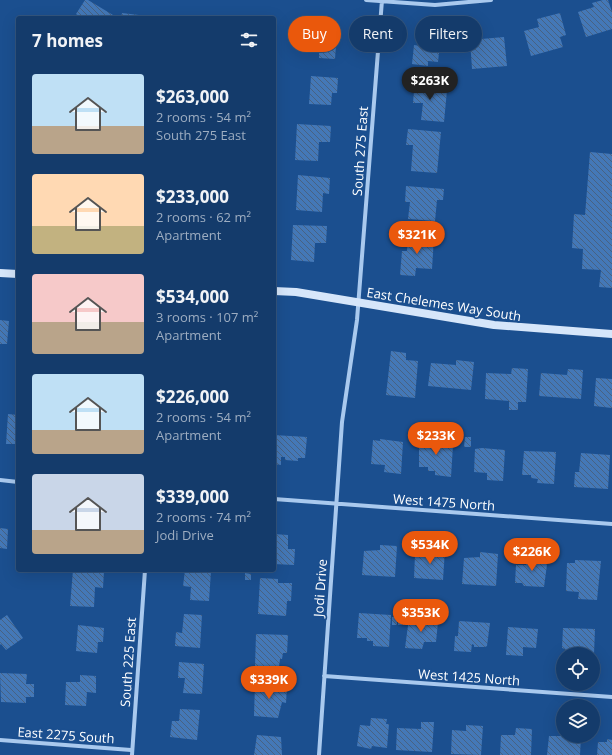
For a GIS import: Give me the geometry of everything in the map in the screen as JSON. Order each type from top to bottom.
[{"type":"street","points":[[366,0],[436,5],[491,0]]},
{"type":"street","name":"South 275 East","points":[[342,422],[359,303],[382,1]]},
{"type":"street","points":[[0,273],[16,274]]},
{"type":"street","name":"East Chelemes Way South","points":[[276,290],[296,292],[494,325],[612,334]]},
{"type":"street","name":"Jodi Drive","points":[[319,755],[342,422]]},
{"type":"street","points":[[0,480],[16,482]]},
{"type":"street","name":"West 1475 North","points":[[276,499],[612,524]]},
{"type":"street","name":"South 225 East","points":[[132,755],[145,572]]},
{"type":"street","name":"West 1425 North","points":[[324,676],[612,697]]},
{"type":"street","name":"East 2275 South","points":[[0,740],[132,750]]},
{"type":"building","points":[[85,0],[88,0],[115,16],[79,16],[76,14]]},
{"type":"building","points":[[608,0],[612,12],[612,29],[586,37],[578,12],[594,7],[592,3]]},
{"type":"building","points":[[122,13],[147,16],[121,16]]},
{"type":"building","points":[[560,13],[566,35],[560,37],[563,47],[531,56],[524,31],[539,27],[537,19]]},
{"type":"building","points":[[504,37],[507,66],[472,69],[471,52],[482,52],[482,39]]},
{"type":"building","points":[[414,45],[415,52],[439,52],[438,62],[428,61],[428,66],[412,64]]},
{"type":"building","points":[[336,52],[335,59],[319,58],[319,53],[311,53]]},
{"type":"building","points":[[311,76],[338,78],[337,93],[332,93],[331,105],[309,104]]},
{"type":"building","points":[[415,79],[431,80],[431,88],[447,90],[444,122],[421,120],[423,103],[413,103]]},
{"type":"building","points":[[297,124],[331,126],[330,142],[319,142],[318,161],[295,160]]},
{"type":"building","points":[[408,129],[441,132],[437,173],[411,171],[413,145],[406,145]]},
{"type":"building","points":[[590,152],[612,154],[612,288],[599,287],[601,270],[582,269],[583,249],[572,248],[574,214],[585,215]]},
{"type":"building","points":[[298,175],[330,178],[329,194],[323,193],[322,212],[296,210]]},
{"type":"building","points":[[406,186],[444,189],[443,200],[437,200],[435,221],[408,219],[410,202],[405,202]]},
{"type":"building","points":[[293,225],[327,226],[326,243],[315,243],[314,262],[291,260]]},
{"type":"building","points":[[408,235],[434,237],[432,269],[416,268],[415,276],[400,275],[402,251],[407,251]]},
{"type":"building","points":[[0,320],[9,321],[7,344],[0,344]]},
{"type":"building","points":[[391,351],[406,353],[406,360],[418,361],[415,398],[386,395]]},
{"type":"building","points":[[456,360],[474,362],[471,390],[428,386],[431,363],[456,365]]},
{"type":"building","points":[[512,368],[528,369],[526,402],[518,402],[518,410],[509,410],[509,401],[485,399],[486,373],[511,374]]},
{"type":"building","points":[[568,369],[583,370],[581,399],[539,396],[541,373],[567,375]]},
{"type":"building","points":[[596,378],[612,379],[612,408],[594,406]]},
{"type":"building","points":[[8,414],[16,415],[16,444],[6,444]]},
{"type":"building","points":[[276,435],[307,437],[305,458],[298,458],[298,461],[285,460],[285,457],[281,457],[281,465],[276,464]]},
{"type":"building","points":[[421,437],[440,438],[440,444],[453,445],[451,477],[435,475],[435,471],[428,471],[428,467],[419,467],[419,444],[421,444]]},
{"type":"building","points":[[465,437],[471,437],[471,447],[464,447]]},
{"type":"building","points":[[380,439],[403,442],[401,474],[384,472],[385,465],[371,464],[373,440],[380,441]]},
{"type":"building","points":[[482,448],[505,450],[503,481],[487,480],[487,473],[474,472],[475,449]]},
{"type":"building","points":[[524,451],[556,452],[554,484],[537,483],[538,479],[531,478],[531,475],[522,475]]},
{"type":"building","points":[[581,453],[610,455],[608,489],[574,487],[575,472],[579,472]]},
{"type":"building","points":[[0,528],[8,529],[7,549],[0,548]]},
{"type":"building","points":[[276,534],[288,535],[288,549],[295,549],[294,565],[276,564]]},
{"type":"building","points":[[380,545],[397,546],[395,577],[362,575],[364,551],[380,550]]},
{"type":"building","points":[[429,548],[445,549],[443,580],[414,578],[415,555],[428,556]]},
{"type":"building","points":[[480,552],[498,554],[496,586],[462,584],[464,558],[480,557]]},
{"type":"building","points":[[530,556],[548,557],[544,587],[524,586],[522,583],[515,583],[516,565],[526,565],[526,563],[530,563]]},
{"type":"building","points":[[575,560],[601,561],[597,600],[578,599],[579,592],[566,591],[567,563],[575,563]]},
{"type":"building","points":[[73,572],[104,572],[103,588],[95,587],[94,607],[70,606]]},
{"type":"building","points":[[185,572],[211,572],[209,601],[190,600],[191,587],[183,586]]},
{"type":"building","points":[[245,573],[251,574],[251,580],[245,580]]},
{"type":"building","points":[[260,578],[278,579],[278,583],[292,583],[291,601],[287,601],[286,616],[258,614]]},
{"type":"building","points":[[359,613],[391,615],[389,647],[373,646],[373,641],[367,641],[367,638],[357,638]]},
{"type":"building","points":[[184,614],[202,615],[200,648],[175,646],[176,632],[182,633]]},
{"type":"building","points":[[7,615],[23,638],[6,650],[1,644],[0,645],[0,620]]},
{"type":"building","points":[[392,617],[397,617],[397,625],[392,625]]},
{"type":"building","points":[[398,618],[404,618],[404,625],[398,625]]},
{"type":"building","points":[[409,618],[438,622],[436,642],[424,642],[422,649],[405,648]]},
{"type":"building","points":[[459,621],[490,623],[487,646],[474,647],[472,644],[471,652],[454,651],[455,636],[458,636]]},
{"type":"building","points":[[78,625],[104,628],[103,642],[98,642],[97,653],[76,651]]},
{"type":"building","points":[[508,627],[538,629],[536,648],[523,647],[523,656],[506,655]]},
{"type":"building","points":[[563,628],[595,629],[594,647],[562,647]]},
{"type":"building","points":[[256,634],[288,635],[287,653],[283,653],[282,659],[280,659],[279,667],[255,666]]},
{"type":"building","points":[[179,662],[204,664],[202,694],[183,693],[185,678],[178,678]]},
{"type":"building","points":[[0,673],[27,674],[26,684],[34,684],[34,697],[26,697],[26,703],[1,702]]},
{"type":"building","points":[[80,675],[96,676],[96,693],[87,692],[86,706],[65,705],[66,682],[80,682]]},
{"type":"building","points":[[255,684],[287,686],[286,703],[282,702],[278,718],[254,716]]},
{"type":"building","points":[[180,709],[200,710],[197,740],[170,737],[172,721],[179,721]]},
{"type":"building","points":[[371,718],[387,719],[386,724],[389,724],[387,748],[372,746],[371,749],[357,746],[360,725],[370,726]]},
{"type":"building","points":[[421,722],[434,722],[432,752],[396,750],[397,728],[421,729]]},
{"type":"building","points":[[466,725],[483,726],[481,755],[451,754],[452,730],[466,731]]},
{"type":"building","points":[[516,728],[532,729],[531,755],[500,755],[501,735],[515,735]]},
{"type":"building","points":[[257,735],[281,737],[282,755],[254,755]]},
{"type":"building","points":[[549,736],[556,736],[556,743],[581,743],[580,755],[547,755]]},
{"type":"building","points":[[607,739],[612,740],[612,755],[597,755],[598,743],[607,742]]}]
